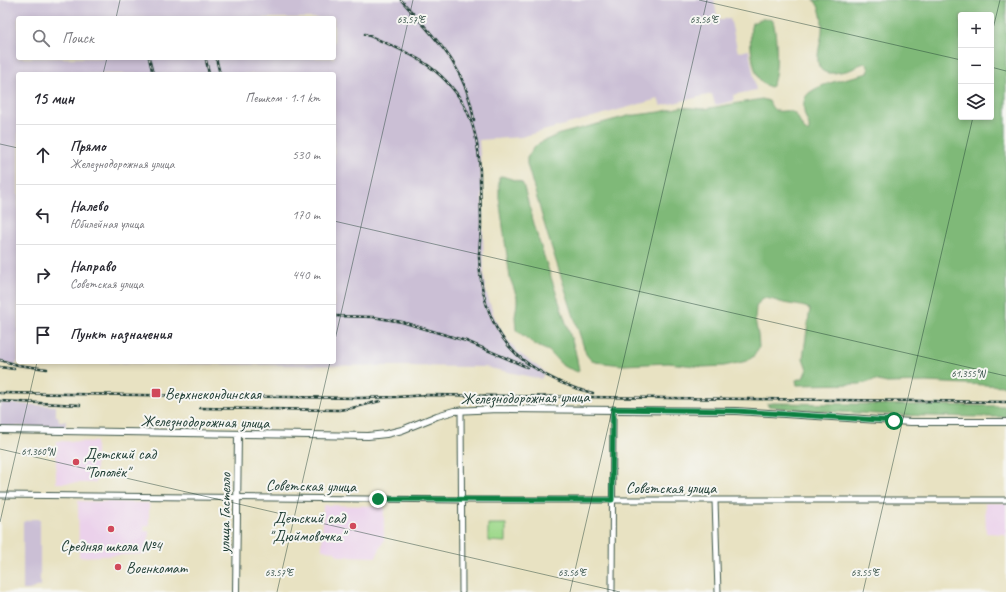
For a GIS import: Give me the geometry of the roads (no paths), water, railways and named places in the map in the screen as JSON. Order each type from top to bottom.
[{"type":"main road","name":"Железнодорожная улица","points":[[0,430],[356,436],[380,435],[402,430],[442,415],[461,410],[498,409],[736,411],[911,422],[1006,422]]},
{"type":"main road","name":"улица Гастелло","points":[[236,592],[238,434]]},
{"type":"street","points":[[612,592],[613,409]]},
{"type":"street","points":[[461,410],[462,592]]},
{"type":"street","name":"Советская улица","points":[[0,495],[462,500],[1006,500]]},
{"type":"street","points":[[715,501],[718,592]]},
{"type":"railway","points":[[401,0],[448,54],[464,84],[470,101],[474,120]]},
{"type":"railway","points":[[365,34],[408,53],[433,69],[445,79],[455,91],[468,113],[476,138],[480,172],[481,224],[479,257],[482,288],[491,318],[498,331],[507,344],[537,370],[568,386],[593,393]]},
{"type":"railway","points":[[150,60],[152,72]]},
{"type":"railway","points":[[206,60],[209,72]]},
{"type":"railway","points":[[216,60],[220,72]]},
{"type":"railway","points":[[336,316],[373,317],[402,322],[466,341],[527,367]]},
{"type":"railway","points":[[0,360],[18,365],[47,369]]},
{"type":"railway","points":[[0,367],[14,369]]},
{"type":"railway","points":[[0,393],[359,398],[427,395],[1006,402]]},
{"type":"railway","points":[[0,401],[80,405]]},
{"type":"railway","points":[[200,408],[339,410],[380,401]]},
{"type":"place","name":"Верхнекондинская","points":[[156,393]]},
{"type":"place","name":"Детский сад \"Тополёк\"","points":[[76,462]]},
{"type":"place","name":"Детский сад \"Дюймовочка\"","points":[[353,526]]},
{"type":"place","name":"Средняя школа №4","points":[[111,529]]},
{"type":"place","name":"Военкомат","points":[[118,567]]}]
